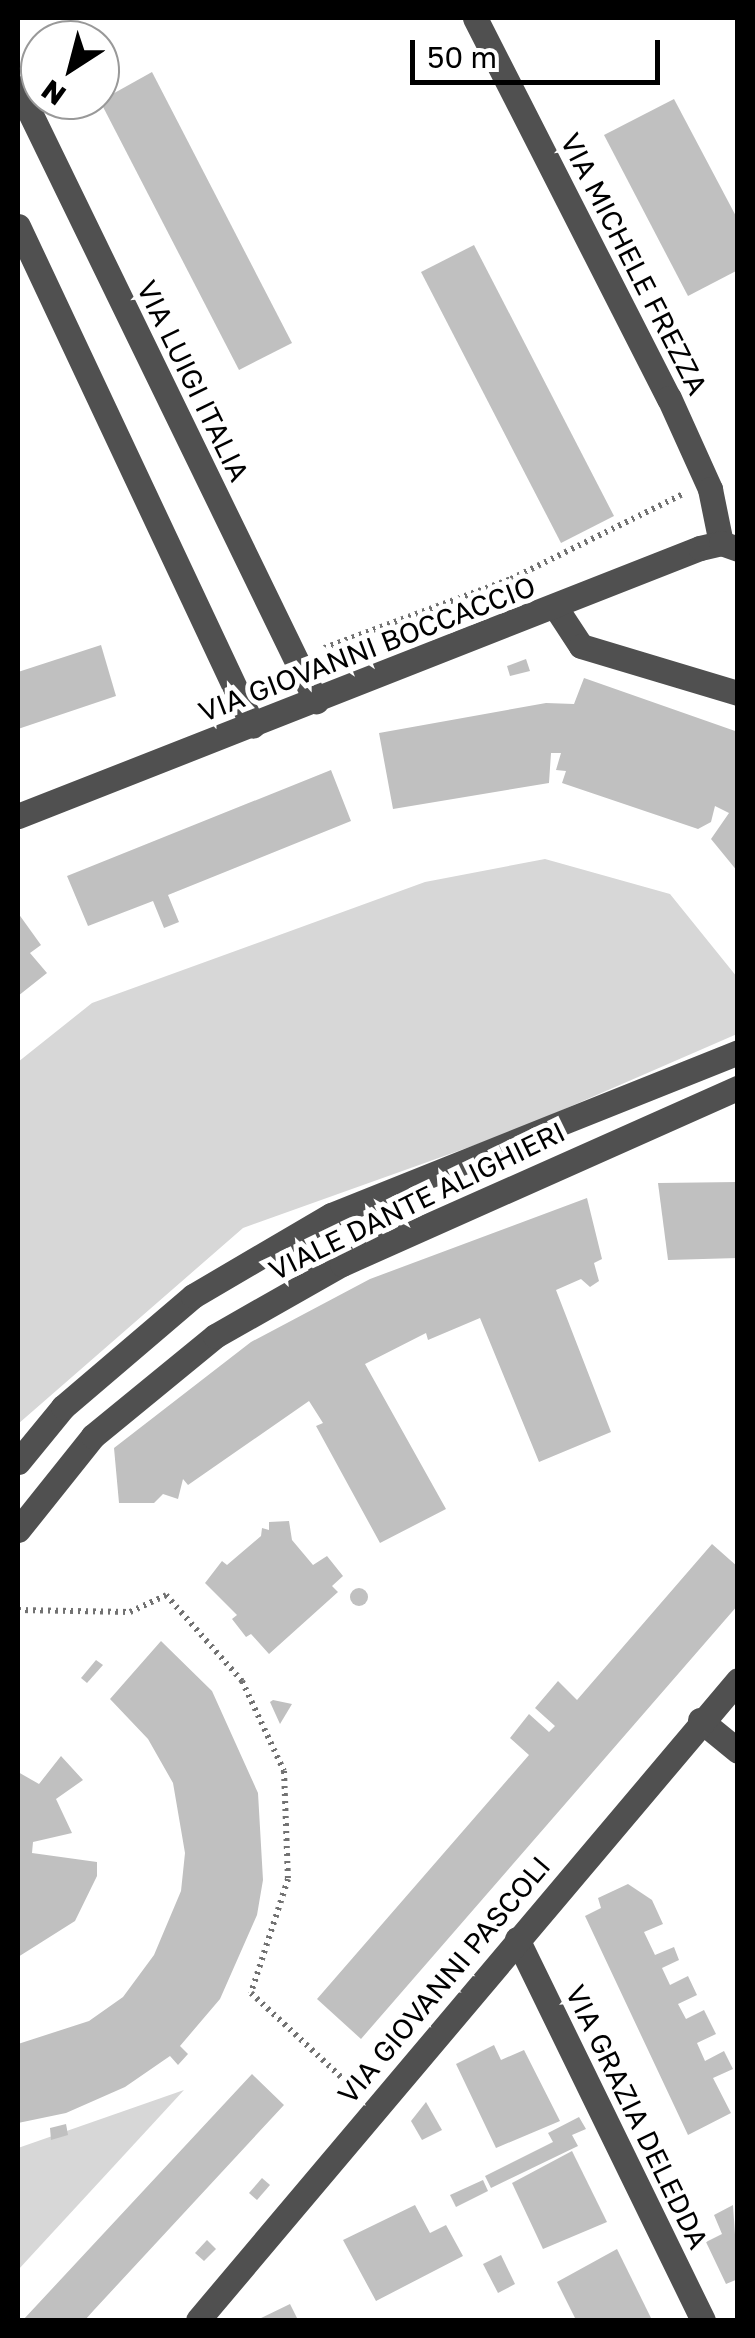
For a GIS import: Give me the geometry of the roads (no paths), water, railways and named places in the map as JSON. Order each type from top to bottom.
[{"type":"street","name":"VIA MICHELE FREZZA","points":[[475,18],[669,398],[710,489],[729,546]]},
{"type":"street","name":"VIA LUIGI ITALIA","points":[[18,88],[316,701]]},
{"type":"street","points":[[18,226],[253,726]]},
{"type":"street","name":"VIA GIOVANNI BOCCACCIO","points":[[18,816],[556,608],[729,546]]},
{"type":"street","points":[[556,608],[581,646],[738,693]]},
{"type":"street","name":"VIALE DANTE ALIGHIERI","points":[[18,1462],[63,1407],[193,1296],[331,1215],[738,1052]]},
{"type":"street","name":"VIALE DANTE ALIGHIERI","points":[[18,1530],[93,1436],[215,1336],[342,1264],[738,1088]]},
{"type":"street","name":"VIA GIOVANNI PASCOLI","points":[[198,2320],[700,1720],[738,1680]]},
{"type":"street","points":[[700,1720],[738,1751]]},
{"type":"street","name":"VIA GRAZIA DELEDDA","points":[[517,1939],[703,2320]]}]
